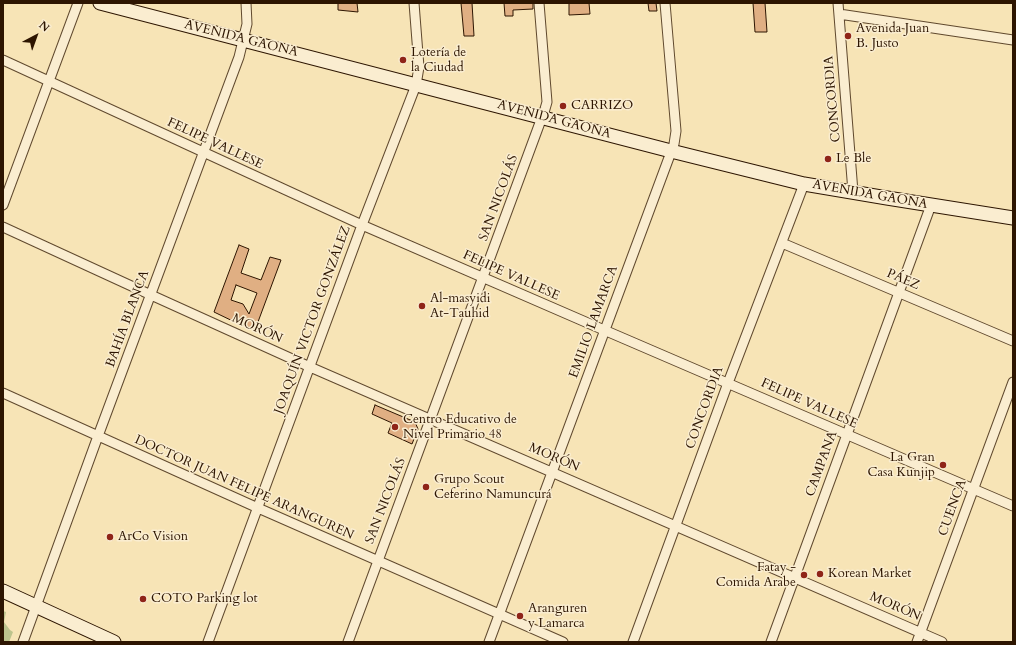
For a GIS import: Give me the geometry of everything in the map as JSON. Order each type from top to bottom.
[{"type":"main road","name":"AVENIDA GAONA","points":[[100,3],[804,184],[1013,218]]},
{"type":"main road","points":[[3,590],[114,642]]},
{"type":"street","points":[[3,205],[78,3]]},
{"type":"street","name":"BAHÍA BLANCA","points":[[23,642],[239,57],[248,24],[246,3]]},
{"type":"street","name":"JOAQUÍN VICTOR GONZÁLEZ","points":[[208,642],[362,225],[416,85],[419,67],[414,3]]},
{"type":"street","name":"SAN NICOLÁS","points":[[348,642],[543,117],[547,102],[539,3]]},
{"type":"street","name":"EMILIO LAMARCA","points":[[489,642],[604,330],[672,151],[676,131],[664,3]]},
{"type":"street","name":"CONCORDIA","points":[[838,3],[853,192]]},
{"type":"street","points":[[839,14],[1013,40]]},
{"type":"street","name":"FELIPE VALLESE","points":[[3,60],[362,225],[1013,506]]},
{"type":"street","name":"CONCORDIA","points":[[633,642],[728,383],[804,184]]},
{"type":"street","name":"CAMPANA","points":[[770,642],[931,205]]},
{"type":"street","name":"MORÓN","points":[[3,227],[310,367],[942,642]]},
{"type":"street","name":"PÁEZ","points":[[782,243],[1013,341]]},
{"type":"street","name":"CUENCA","points":[[917,642],[1013,382]]},
{"type":"street","name":"DOCTOR JUAN FELIPE ARANGUREN","points":[[3,393],[378,562],[563,642]]},
{"type":"green space","points":[[3,611],[6,612],[4,622],[13,632],[9,642],[3,642]]},
{"type":"building","points":[[338,3],[357,3],[358,12],[338,10]]},
{"type":"building","points":[[461,3],[472,3],[474,36],[464,36]]},
{"type":"building","points":[[504,3],[533,3],[533,9],[513,10],[513,16],[505,16]]},
{"type":"building","points":[[569,3],[589,3],[590,14],[569,15]]},
{"type":"building","points":[[648,3],[656,3],[657,11],[649,11]]},
{"type":"building","points":[[753,3],[765,3],[767,32],[755,32]]},
{"type":"building","points":[[239,245],[249,249],[241,273],[261,280],[270,257],[281,260],[255,330],[214,312]],"holes":[[[236,285],[257,293],[249,314],[243,304],[231,300]]]},
{"type":"building","name":"Centro Educativo de Nivel Primario 48","points":[[375,405],[415,422],[418,429],[412,444],[388,433],[392,423],[372,414]]},
{"type":"place","name":"Avenida Juan B. Justo","points":[[848,36]]},
{"type":"place","name":"Lotería de la Ciudad","points":[[403,60]]},
{"type":"place","name":"CARRIZO","points":[[563,106]]},
{"type":"place","name":"Le Ble","points":[[828,159]]},
{"type":"place","name":"Al-masyidi At-Tauhid","points":[[422,306]]},
{"type":"place","name":"Centro Educativo de Nivel Primario 48","points":[[395,427]]},
{"type":"place","name":"La Gran Casa Kunjip","points":[[943,465]]},
{"type":"place","name":"Grupo Scout Ceferino Namuncurá","points":[[426,487]]},
{"type":"place","name":"ArCo Vision","points":[[110,537]]},
{"type":"place","name":"Korean Market","points":[[820,574]]},
{"type":"place","name":"Fatay - Comida Arabe","points":[[804,575]]},
{"type":"place","name":"COTO Parking lot","points":[[143,599]]},
{"type":"place","name":"Aranguren y Lamarca","points":[[520,616]]}]
